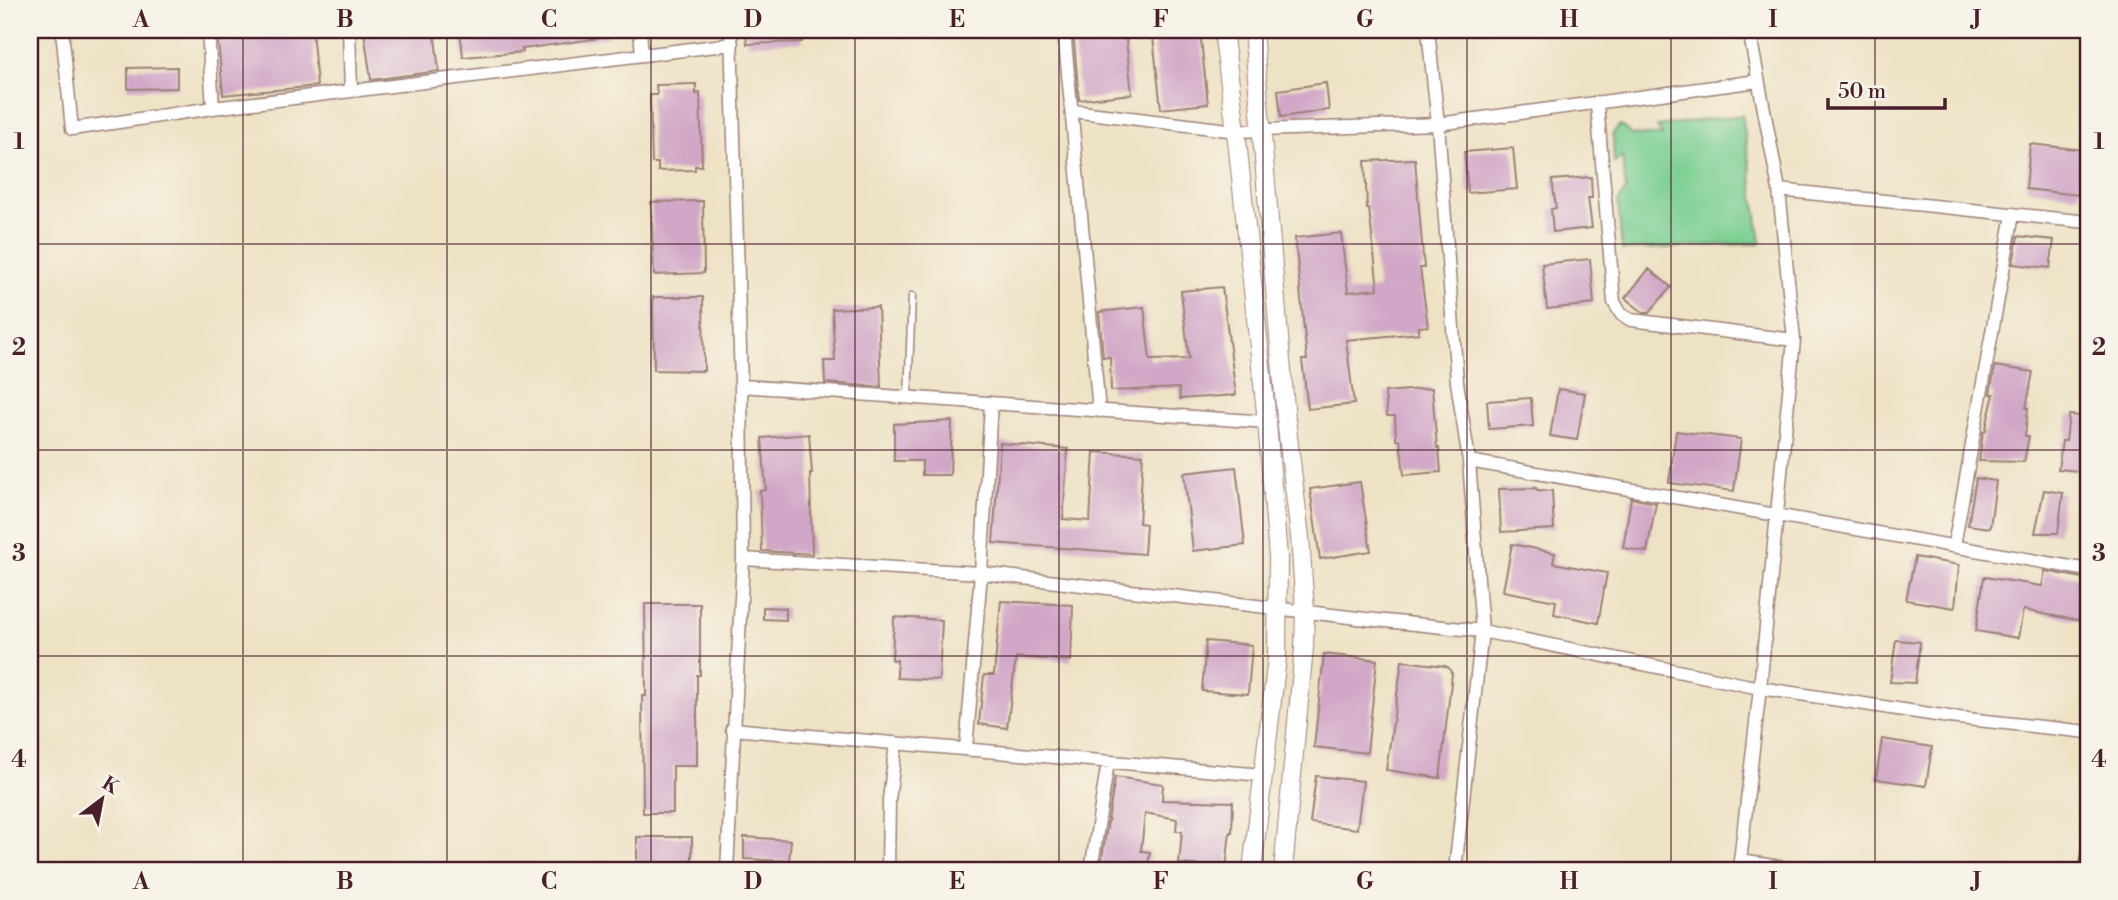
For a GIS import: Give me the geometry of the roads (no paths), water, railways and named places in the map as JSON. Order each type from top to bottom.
[{"type":"street","points":[[62,30],[72,129],[213,108],[732,44]]},
{"type":"street","points":[[208,30],[213,108]]},
{"type":"street","points":[[349,30],[351,91]]},
{"type":"street","points":[[640,30],[642,55]]},
{"type":"street","points":[[727,870],[732,729],[743,559],[731,30]]},
{"type":"street","points":[[1065,30],[1098,411]]},
{"type":"street","points":[[1223,30],[1267,422],[1278,557],[1277,658],[1252,870]]},
{"type":"street","points":[[1253,30],[1305,611],[1304,648],[1283,870]]},
{"type":"street","points":[[1428,30],[1438,124],[1457,382],[1469,461],[1482,631],[1455,870]]},
{"type":"street","points":[[1749,30],[1779,190],[1794,340],[1760,688],[1739,866],[1801,870]]},
{"type":"street","points":[[1073,111],[1236,131],[1438,124],[1758,81]]},
{"type":"street","points":[[1597,104],[1614,302],[1621,314],[1631,320],[1794,340]]},
{"type":"street","points":[[1779,190],[2088,222]]},
{"type":"street","points":[[1954,546],[2013,214]]},
{"type":"street","points":[[741,386],[1267,422]]},
{"type":"street","points":[[966,749],[981,573],[991,404]]},
{"type":"street","points":[[1469,461],[2088,570]]},
{"type":"street","points":[[743,559],[981,573],[1482,631],[1760,688],[1949,717],[2088,732]]},
{"type":"street","points":[[732,729],[1263,775]]},
{"type":"street","points":[[888,870],[889,800],[896,743]]},
{"type":"street","points":[[1091,870],[1108,762]]},
{"type":"street","points":[[2086,870],[2088,853]]},
{"type":"lane","points":[[908,398],[912,296]]}]
